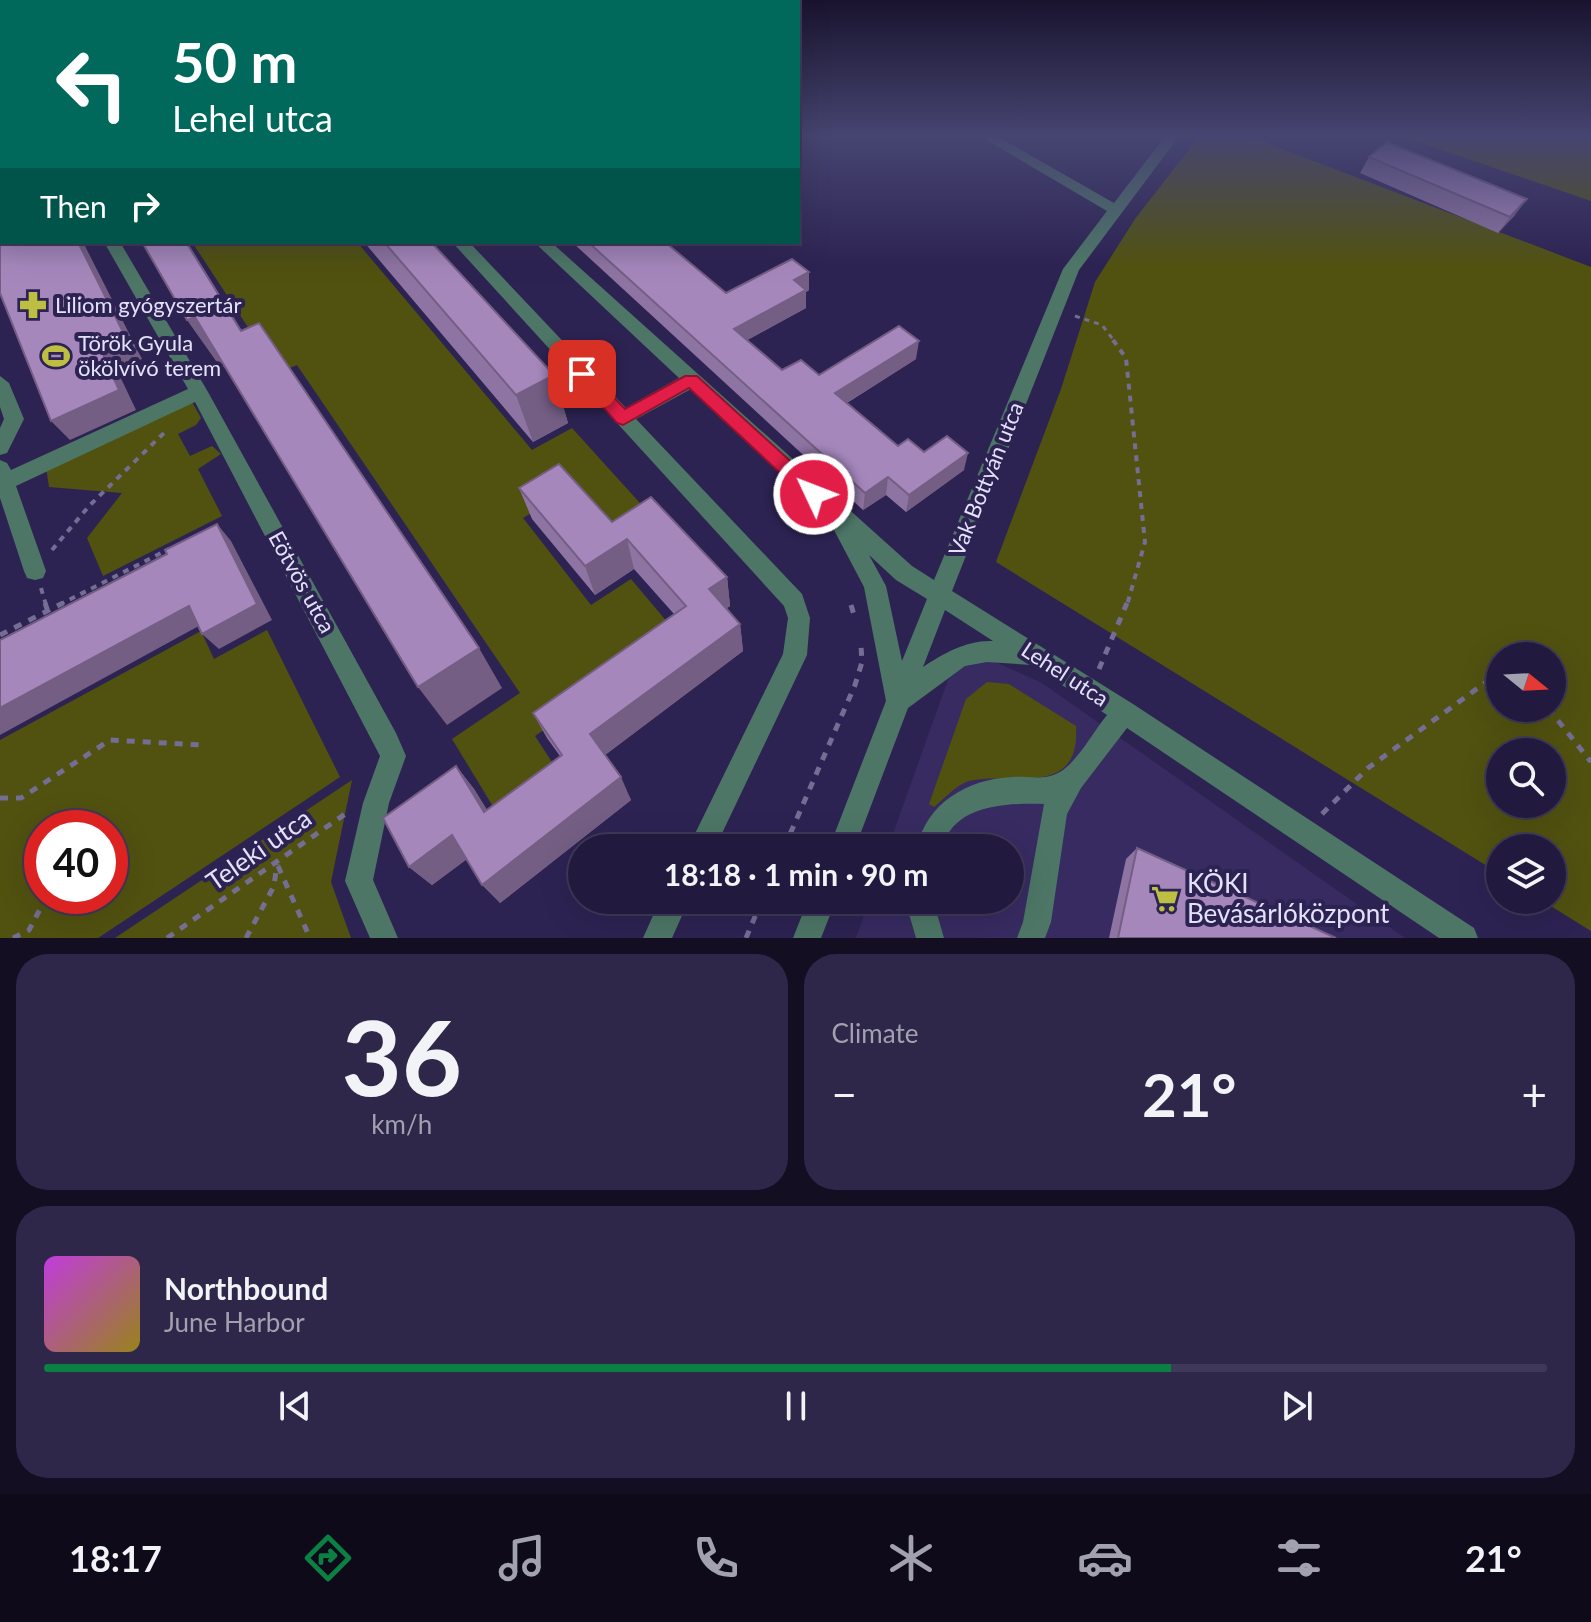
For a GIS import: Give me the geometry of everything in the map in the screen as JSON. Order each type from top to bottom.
[{"type":"street","points":[[1061,179],[1114,209]]},
{"type":"street","name":"Vak Bottyán utca","points":[[847,834],[1053,309],[1082,251],[1138,179]]},
{"type":"street","name":"Eötvös utca","points":[[113,244],[384,733],[393,756],[376,803],[359,881],[384,938]]},
{"type":"street","points":[[462,244],[794,601],[799,618],[795,655],[708,834]]},
{"type":"street","name":"Lehel utca","points":[[544,244],[904,573],[1089,689],[1464,938]]},
{"type":"street","points":[[623,418],[691,380]]},
{"type":"street","points":[[0,383],[14,419],[0,448]]},
{"type":"street","points":[[35,571],[3,475],[196,393]]},
{"type":"street","points":[[835,513],[875,586],[898,701],[971,652],[996,648],[1046,661]]},
{"type":"street","points":[[1031,938],[1037,922],[1054,811],[1072,779],[1124,712]]},
{"type":"street","points":[[933,834],[963,801],[1009,790],[1047,791],[1072,779]]},
{"type":"street","points":[[657,938],[668,914]]},
{"type":"street","points":[[807,938],[816,914]]},
{"type":"street","points":[[923,914],[930,938]]},
{"type":"path","points":[[1053,309],[1102,325],[1126,358],[1145,542],[1122,622],[1089,689]]},
{"type":"path","points":[[51,621],[35,571],[89,506],[191,407],[196,393]]},
{"type":"path","points":[[0,635],[178,544]]},
{"type":"path","points":[[851,605],[859,629]]},
{"type":"path","points":[[790,834],[855,685],[862,662],[860,640]]},
{"type":"path","points":[[1304,833],[1368,768],[1486,682]]},
{"type":"path","points":[[1559,722],[1591,762]]},
{"type":"path","points":[[0,798],[21,798],[110,740],[202,745]]},
{"type":"path","name":"Teleki utca","points":[[167,938],[355,807],[376,803]]},
{"type":"path","points":[[246,938],[274,886],[277,863]]},
{"type":"path","points":[[277,863],[310,938]]},
{"type":"path","points":[[13,938],[29,930],[37,914]]},
{"type":"path","points":[[746,938],[756,914]]},
{"type":"shaded area","points":[[1166,179],[1360,179],[1591,267],[1591,931],[1564,914],[1566,914],[1566,834],[1486,834],[1486,865],[996,562],[1061,389],[1095,282],[1135,219]]},
{"type":"shaded area","points":[[1526,179],[1591,179],[1591,201]]},
{"type":"shaded area","points":[[193,244],[359,244],[532,450],[572,428],[658,523],[623,545],[574,488],[523,518],[591,605],[631,579],[679,636],[535,736],[563,779],[503,823],[452,739],[520,693],[297,365],[278,373]]},
{"type":"shaded area","points":[[192,402],[201,418],[196,425],[178,434],[190,456],[212,446],[221,454],[198,469],[222,516],[103,576],[87,538],[122,493],[49,487],[46,467]]},
{"type":"shaded area","points":[[267,630],[340,777],[98,938],[0,938],[0,740],[201,631],[214,659]]},
{"type":"shaded area","points":[[960,646],[1042,683],[1405,938],[856,938],[864,914],[1024,914],[1024,834],[893,834]]},
{"type":"shaded area","points":[[987,682],[1009,684],[1076,726],[1074,749],[1067,764],[1055,773],[1039,778],[969,781],[955,788],[934,807],[929,804],[966,699]]},
{"type":"shaded area","points":[[352,780],[331,882],[351,938],[115,938]]},
{"type":"building","points":[[1420,179],[1477,179],[1527,199],[1510,217]]},
{"type":"building","points":[[0,244],[79,244],[127,340],[101,350],[119,390],[51,421],[0,293]]},
{"type":"building","points":[[143,244],[187,244],[241,331],[259,323],[479,648],[418,687],[195,317],[187,320]]},
{"type":"building","points":[[386,244],[433,244],[554,375],[516,395]]},
{"type":"building","points":[[590,244],[667,244],[726,293],[792,259],[809,272],[794,280],[806,290],[734,329],[782,370],[801,360],[819,375],[899,326],[919,341],[835,393],[898,446],[908,439],[924,452],[947,436],[968,453],[909,495],[888,477],[865,493]]},
{"type":"building","points":[[559,464],[612,522],[651,497],[727,577],[709,589],[740,624],[590,734],[621,777],[482,885],[452,835],[409,867],[383,818],[456,766],[484,812],[562,755],[533,713],[686,606],[627,539],[585,566],[519,488]]},
{"type":"building","points":[[217,524],[257,604],[202,634],[189,606],[0,708],[0,640],[167,554],[165,550]]},
{"type":"building","name":"KÖKI Bevásárlóközpont","points":[[1137,848],[1336,938],[1118,938]]},
{"type":"place","name":"Liliom gyógyszertár","points":[[33,305]]},
{"type":"place","name":"Török Gyula ökölvívó terem","points":[[56,356]]},
{"type":"place","name":"KÖKI Bevásárlóközpont","points":[[1165,899]]},
{"type":"route","points":[[582,374],[623,418],[691,380],[814,494]]}]
